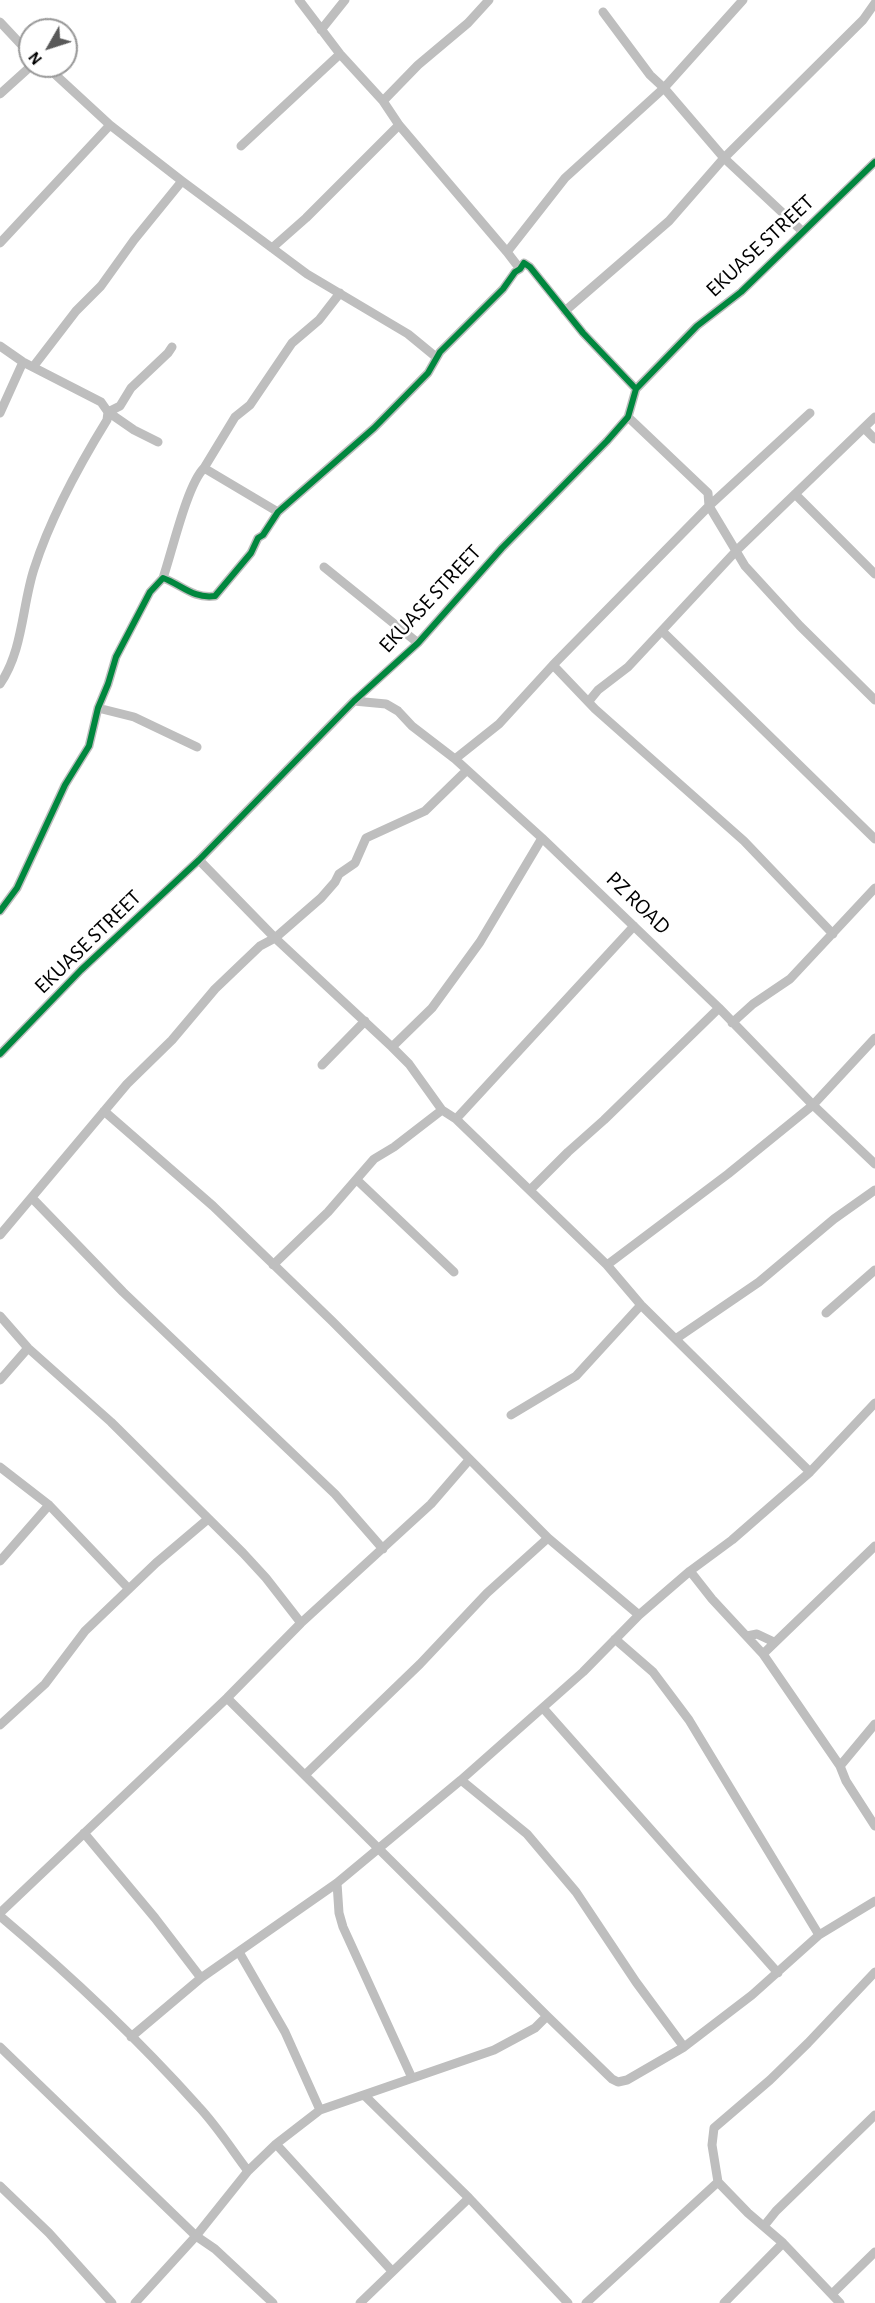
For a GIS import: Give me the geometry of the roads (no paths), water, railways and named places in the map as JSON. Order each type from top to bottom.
[{"type":"street","points":[[299,0],[340,54],[383,101],[399,125],[520,269]]},
{"type":"street","points":[[321,30],[345,0]]},
{"type":"street","points":[[383,101],[418,65],[468,23],[489,0]]},
{"type":"street","points":[[507,252],[565,178],[664,88],[743,0]]},
{"type":"street","points":[[565,311],[669,222],[724,158],[863,20],[875,3]]},
{"type":"street","points":[[603,12],[650,75],[724,158],[802,231]]},
{"type":"street","points":[[0,22],[18,41]]},
{"type":"street","points":[[241,146],[340,54]]},
{"type":"street","points":[[0,94],[18,78]]},
{"type":"street","points":[[59,78],[110,125],[307,274],[408,334],[436,357]]},
{"type":"street","points":[[0,243],[110,125]]},
{"type":"street","points":[[272,248],[306,218],[399,125]]},
{"type":"street","name":"EKUASE STREET","points":[[0,1054],[81,970],[199,860],[354,701],[418,643],[501,548],[607,441],[628,417],[636,389],[697,326],[741,292],[875,162]]},
{"type":"street","points":[[33,367],[76,311],[107,278],[134,240],[182,181]]},
{"type":"street","points":[[163,578],[188,592],[205,597],[215,596],[251,553],[258,538],[263,535],[278,512],[374,428],[428,373],[436,357],[503,289],[524,263],[530,267],[583,333],[636,389]]},
{"type":"street","points":[[0,911],[17,888],[65,785],[89,746],[98,708],[116,657],[141,607],[150,592],[163,578],[198,473],[204,468],[235,417],[250,405],[292,343],[318,320],[340,293]]},
{"type":"street","points":[[0,346],[23,362],[101,402],[108,412],[134,430],[159,442]]},
{"type":"street","points":[[108,412],[120,406],[131,388],[172,347]]},
{"type":"street","points":[[0,412],[23,362]]},
{"type":"street","points":[[0,684],[15,653],[34,569],[49,531],[78,468],[107,420],[108,412]]},
{"type":"street","points":[[455,759],[499,724],[553,664],[710,506],[810,413]]},
{"type":"street","points":[[628,417],[708,493],[710,506],[745,566],[792,618],[875,700]]},
{"type":"street","points":[[589,702],[598,690],[628,667],[737,550],[875,417]]},
{"type":"street","points":[[865,429],[875,439]]},
{"type":"street","points":[[204,468],[278,512]]},
{"type":"street","points":[[795,494],[875,574]]},
{"type":"street","points":[[324,567],[418,643]]},
{"type":"street","points":[[662,631],[875,839]]},
{"type":"street","points":[[553,664],[589,702],[744,841],[832,934]]},
{"type":"street","name":"PZ ROAD","points":[[354,701],[386,704],[398,711],[412,726],[455,759],[634,926],[875,1164]]},
{"type":"street","points":[[98,708],[134,717],[197,747]]},
{"type":"street","points":[[0,1235],[127,1084],[172,1040],[221,983],[260,946],[275,938],[321,898],[339,874],[355,863],[366,838],[425,811],[467,771]]},
{"type":"street","points":[[392,1047],[432,1008],[480,942],[542,838]]},
{"type":"street","points":[[199,860],[275,938],[409,1064],[442,1110],[456,1119],[607,1265],[641,1305],[677,1338],[810,1472]]},
{"type":"street","points":[[732,1023],[753,1004],[790,979],[875,888]]},
{"type":"street","points":[[456,1119],[634,926]]},
{"type":"street","points":[[530,1190],[719,1008]]},
{"type":"street","points":[[322,1065],[364,1021]]},
{"type":"street","points":[[607,1265],[710,1188],[813,1105],[875,1038]]},
{"type":"street","points":[[273,1265],[328,1212],[374,1159],[394,1148],[442,1110]]},
{"type":"street","points":[[104,1111],[213,1206],[548,1538],[639,1615]]},
{"type":"street","points":[[357,1180],[454,1272]]},
{"type":"street","points":[[677,1338],[759,1282],[834,1219],[875,1190]]},
{"type":"street","points":[[32,1198],[123,1292],[335,1494],[383,1549]]},
{"type":"street","points":[[826,1312],[875,1270]]},
{"type":"street","points":[[511,1415],[576,1376],[641,1305]]},
{"type":"street","points":[[0,1316],[28,1347],[111,1422],[266,1578],[301,1623]]},
{"type":"street","points":[[0,1380],[28,1347]]},
{"type":"street","points":[[131,2037],[201,1978],[380,1849],[461,1780],[583,1672],[639,1615],[690,1571],[732,1540],[810,1472],[875,1403]]},
{"type":"street","points":[[248,2171],[200,2107],[56,1963],[0,1915],[227,1698],[301,1623],[431,1504],[469,1460]]},
{"type":"street","points":[[0,1467],[49,1505],[129,1589]]},
{"type":"street","points":[[0,1562],[49,1505]]},
{"type":"street","points":[[0,1725],[45,1684],[85,1631],[208,1519]]},
{"type":"street","points":[[306,1774],[420,1664],[487,1593],[548,1538]]},
{"type":"street","points":[[763,1654],[875,1546]]},
{"type":"street","points":[[690,1571],[712,1599],[763,1654],[840,1766],[846,1781],[875,1826]]},
{"type":"street","points":[[747,1635],[757,1634],[774,1642]]},
{"type":"street","points":[[615,1639],[652,1672],[689,1720],[819,1935]]},
{"type":"street","points":[[227,1698],[547,2016],[612,2079],[618,2082],[627,2080],[684,2047],[778,1973],[819,1935],[875,1901]]},
{"type":"street","points":[[543,1708],[778,1973]]},
{"type":"street","points":[[840,1766],[875,1724]]},
{"type":"street","points":[[461,1780],[527,1834],[576,1892],[636,1982],[684,2047]]},
{"type":"street","points":[[84,1833],[155,1918],[201,1978]]},
{"type":"street","points":[[337,1882],[339,1913],[343,1927],[412,2078]]},
{"type":"street","points":[[238,1952],[285,2032],[320,2110]]},
{"type":"street","points":[[840,2303],[783,2243],[718,2182],[712,2145],[714,2128],[770,2080],[875,1972]]},
{"type":"street","points":[[135,2303],[196,2236],[248,2171],[276,2144],[320,2110],[494,2050],[535,2028],[547,2016]]},
{"type":"street","points":[[0,2047],[196,2236],[214,2249],[273,2303]]},
{"type":"street","points":[[364,2095],[469,2198],[568,2303]]},
{"type":"street","points":[[764,2226],[776,2211],[875,2115]]},
{"type":"street","points":[[276,2144],[392,2271]]},
{"type":"street","points":[[586,2303],[718,2182]]},
{"type":"street","points":[[0,2186],[49,2233],[112,2303]]},
{"type":"street","points":[[360,2303],[469,2198]]},
{"type":"street","points":[[724,2303],[783,2243]]},
{"type":"street","points":[[832,2294],[875,2252]]}]
